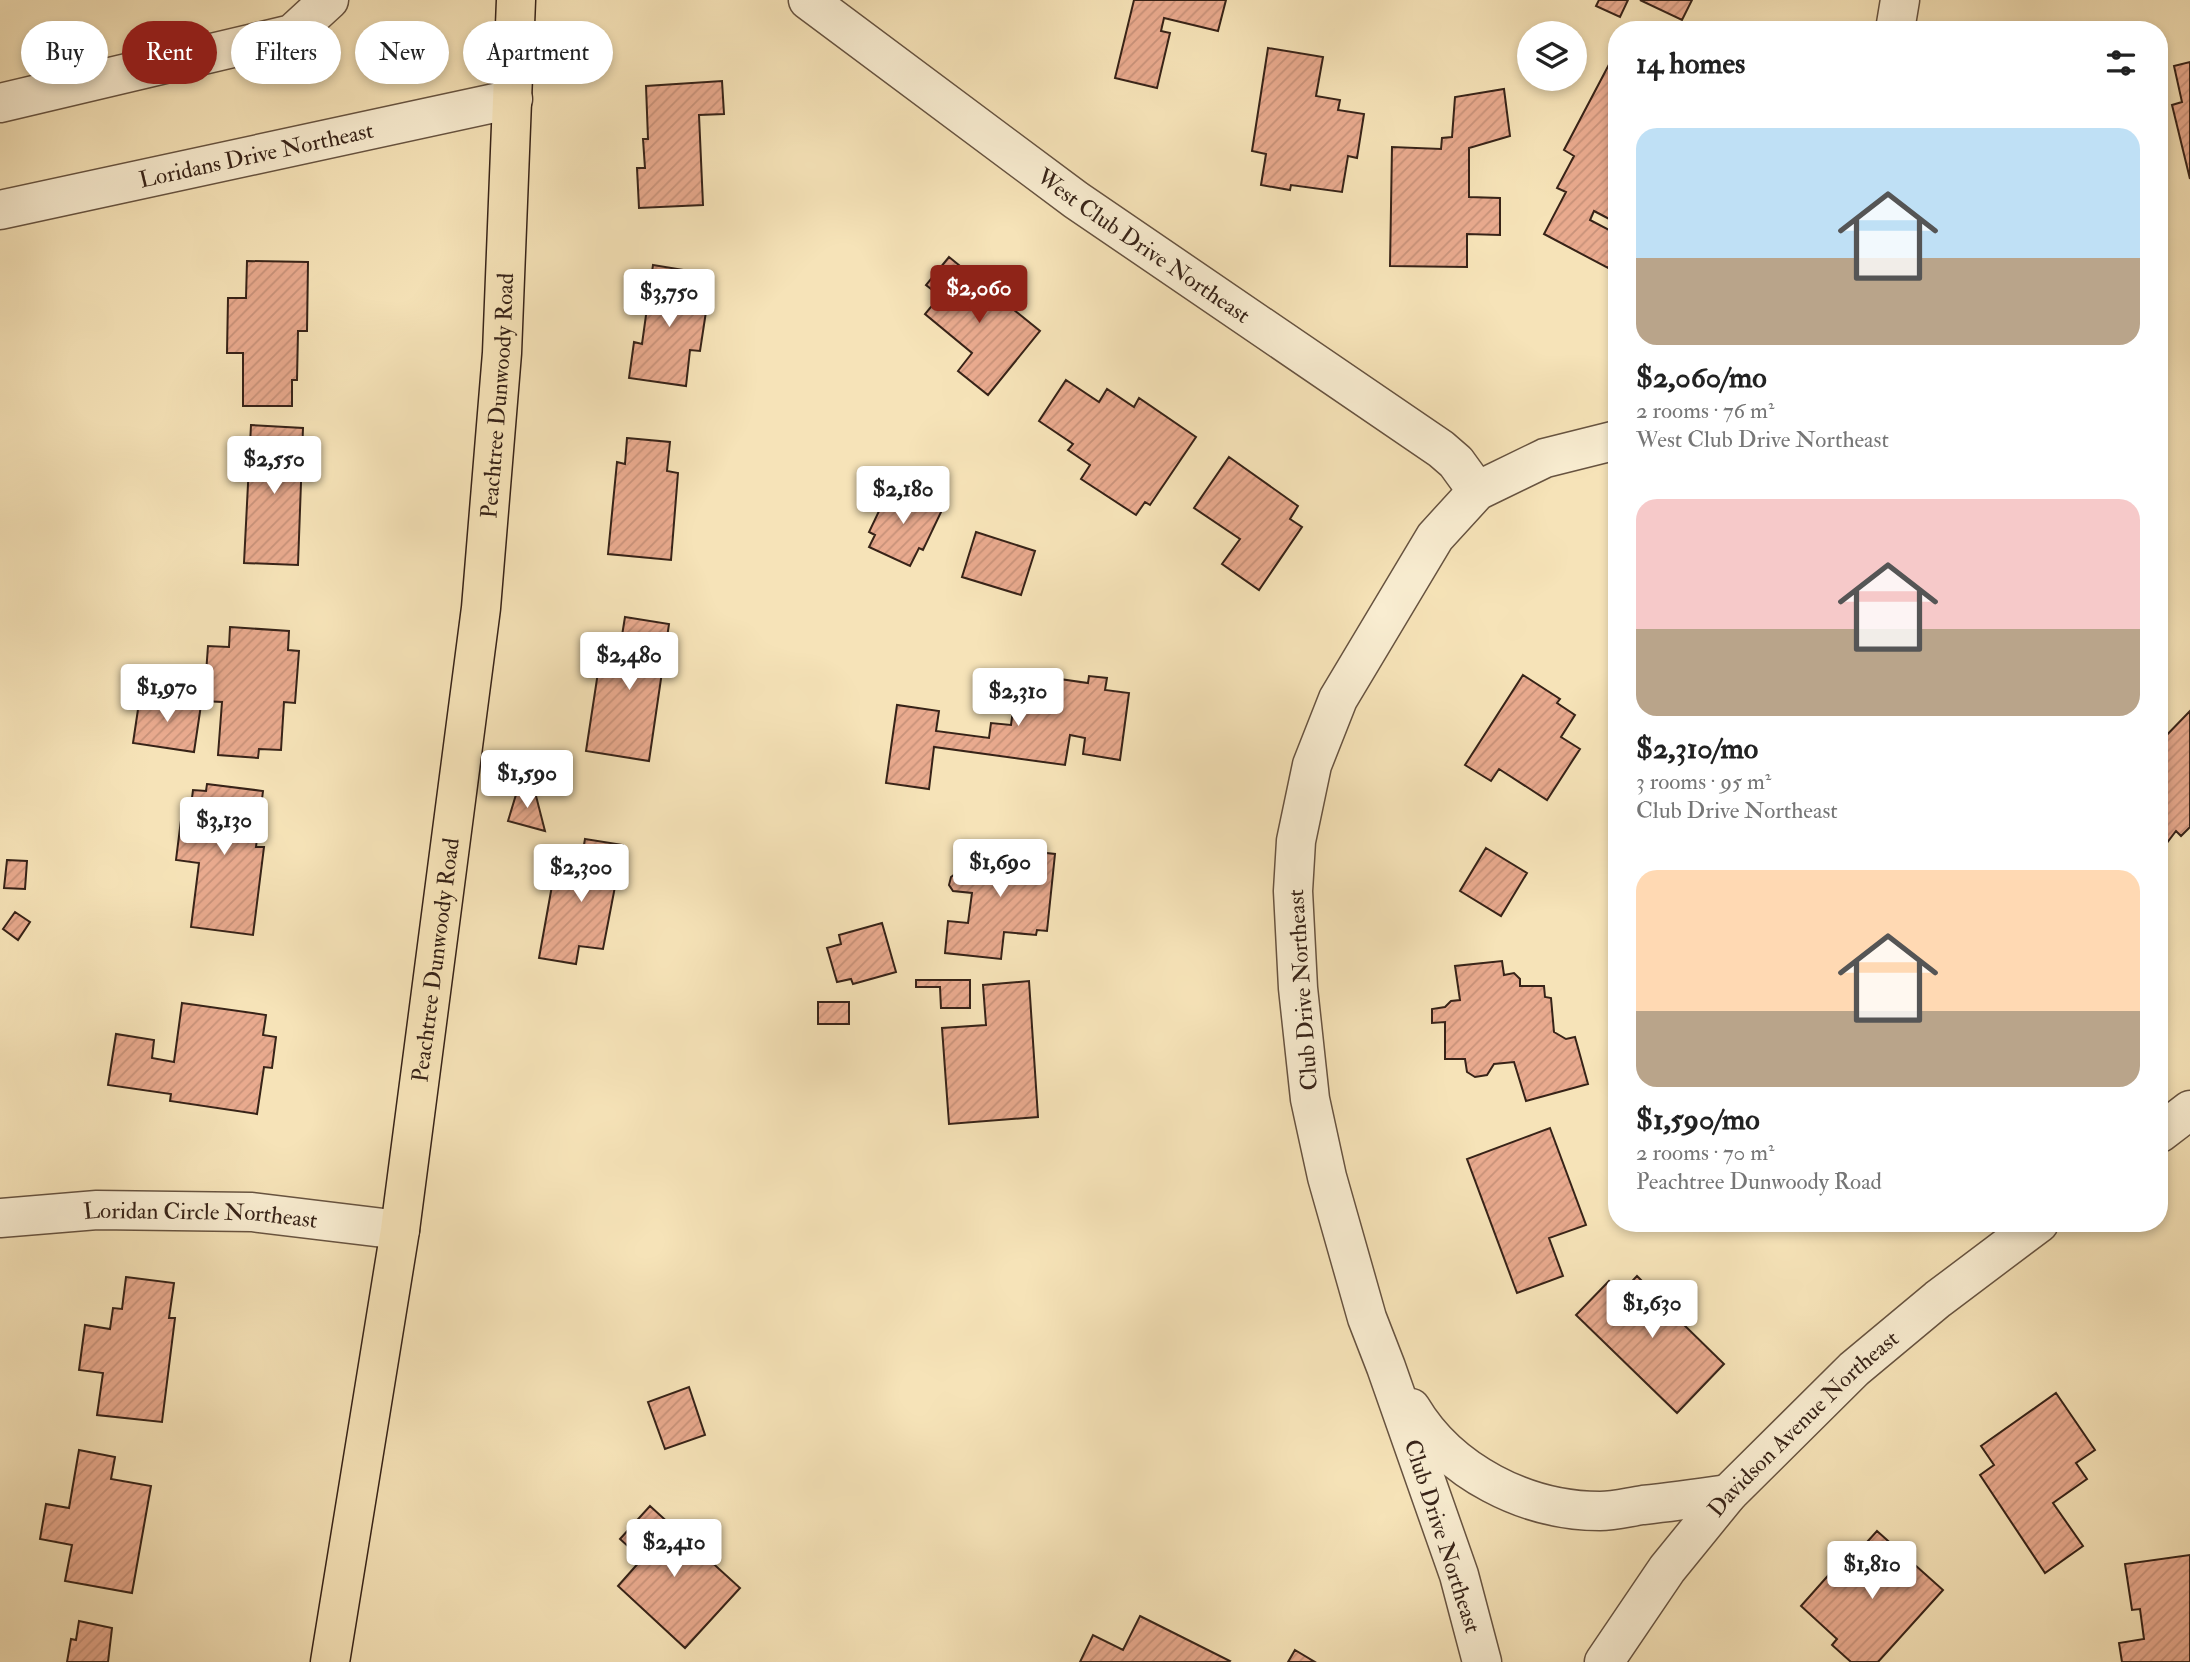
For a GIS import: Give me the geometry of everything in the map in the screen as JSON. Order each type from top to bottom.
[{"type":"main road","name":"Peachtree Dunwoody Road","points":[[330,1662],[400,1230],[481,608],[502,353],[516,0]]},
{"type":"street","points":[[0,103],[292,34],[329,0]]},
{"type":"street","name":"West Club Drive Northeast","points":[[808,0],[1076,200],[1441,449],[1456,462],[1477,491]]},
{"type":"street","points":[[1896,21],[1900,0]]},
{"type":"street","name":"Loridans Drive Northeast","points":[[0,211],[513,99]]},
{"type":"street","name":"Club Drive Northeast","points":[[1482,1662],[1459,1575],[1387,1367],[1367,1318],[1327,1177],[1310,1099],[1298,988],[1293,891],[1296,841],[1312,765],[1338,699],[1435,537],[1477,491],[1545,458],[1608,442]]},
{"type":"street","points":[[2168,1127],[2190,1110]]},
{"type":"street","name":"Loridan Circle Northeast","points":[[0,1218],[97,1210],[252,1212],[400,1230]]},
{"type":"street","name":"Davidson Avenue Northeast","points":[[1604,1662],[1667,1569],[1728,1494],[1854,1369],[1938,1299],[2027,1232]]},
{"type":"street","points":[[1387,1367],[1415,1415],[1441,1446],[1483,1479],[1520,1497],[1560,1508],[1601,1511],[1728,1494]]},
{"type":"building","points":[[1134,0],[1226,0],[1218,31],[1164,18],[1161,31],[1170,33],[1157,88],[1115,78]]},
{"type":"building","points":[[1599,0],[1628,0],[1620,17],[1596,6]]},
{"type":"building","points":[[1640,0],[1692,0],[1682,20]]},
{"type":"building","points":[[1268,48],[1323,57],[1316,96],[1340,100],[1338,110],[1364,114],[1357,158],[1348,156],[1342,192],[1291,185],[1290,190],[1261,185],[1266,154],[1252,151]]},
{"type":"building","points":[[2190,62],[2190,179],[2172,105],[2182,102],[2174,66]]},
{"type":"building","points":[[1608,66],[1608,218],[1594,211],[1590,220],[1608,229],[1608,268],[1544,234],[1566,192],[1557,188],[1574,156],[1564,150]]},
{"type":"building","points":[[722,81],[724,114],[699,115],[703,205],[639,208],[637,168],[645,168],[643,139],[648,139],[646,86]]},
{"type":"building","points":[[1504,89],[1510,136],[1469,148],[1469,197],[1500,198],[1500,235],[1467,234],[1467,267],[1390,266],[1392,147],[1441,149],[1442,138],[1452,137],[1455,97]]},
{"type":"building","points":[[949,257],[1040,331],[988,395],[958,371],[972,353],[925,314],[940,296],[926,285]]},
{"type":"building","points":[[247,261],[308,262],[307,331],[298,331],[297,380],[292,380],[292,406],[243,406],[243,353],[227,353],[228,298],[246,298]]},
{"type":"building","points":[[653,265],[696,272],[692,303],[707,305],[700,351],[690,350],[686,386],[629,378],[634,342],[642,344]]},
{"type":"building","points":[[1066,380],[1099,402],[1107,389],[1134,407],[1139,398],[1196,437],[1150,505],[1145,502],[1136,515],[1081,479],[1090,465],[1068,450],[1073,444],[1039,421]]},
{"type":"building","points":[[251,425],[303,428],[298,565],[244,563]]},
{"type":"building","points":[[627,438],[670,442],[667,471],[678,473],[671,560],[608,554],[617,462],[625,464]]},
{"type":"building","points":[[1229,457],[1298,506],[1290,519],[1302,527],[1259,590],[1222,564],[1240,539],[1194,508]]},
{"type":"building","points":[[891,486],[942,510],[923,550],[919,548],[910,566],[869,547],[875,535],[869,532]]},
{"type":"building","points":[[976,532],[1035,551],[1021,595],[962,577]]},
{"type":"building","points":[[625,617],[669,624],[649,761],[586,751],[602,646],[620,648]]},
{"type":"building","points":[[230,627],[289,631],[288,650],[299,651],[295,703],[284,702],[281,750],[259,749],[258,758],[218,755],[222,702],[204,701],[208,646],[229,647]]},
{"type":"building","points":[[1018,673],[1088,683],[1089,676],[1107,678],[1105,690],[1129,693],[1120,760],[1083,754],[1085,738],[1070,735],[1065,765],[934,747],[929,789],[886,783],[897,705],[939,711],[936,731],[989,738],[991,723],[1011,725]]},
{"type":"building","points":[[1523,675],[1560,699],[1557,703],[1575,715],[1561,737],[1580,749],[1547,800],[1499,769],[1491,781],[1465,765]]},
{"type":"building","points":[[140,696],[201,705],[194,752],[133,743]]},
{"type":"building","points":[[2190,711],[2190,827],[2181,836],[2176,831],[2168,842],[2168,734]]},
{"type":"building","points":[[207,784],[263,791],[256,847],[264,847],[253,935],[191,927],[199,863],[176,860],[181,820],[189,821],[193,790],[206,791]]},
{"type":"building","points":[[518,788],[535,792],[545,831],[508,821]]},
{"type":"building","points":[[585,839],[623,845],[603,949],[579,946],[576,964],[539,958],[555,869],[579,873]]},
{"type":"building","points":[[999,848],[1055,854],[1047,931],[1037,930],[1036,935],[1004,932],[1001,959],[945,953],[948,921],[968,923],[972,893],[953,891],[949,885],[955,874],[958,851],[998,854]]},
{"type":"building","points":[[1486,848],[1527,873],[1501,916],[1460,891]]},
{"type":"building","points":[[7,860],[27,861],[25,889],[4,888]]},
{"type":"building","points":[[15,912],[30,922],[18,940],[3,929]]},
{"type":"building","points":[[882,923],[896,972],[853,984],[851,979],[837,982],[827,948],[841,944],[839,935]]},
{"type":"building","points":[[1502,961],[1504,975],[1514,973],[1520,979],[1520,986],[1544,986],[1545,997],[1551,998],[1554,1032],[1566,1039],[1575,1037],[1588,1084],[1526,1101],[1514,1062],[1494,1064],[1487,1075],[1475,1077],[1467,1072],[1465,1059],[1445,1059],[1445,1022],[1432,1023],[1432,1009],[1460,1000],[1455,966]]},
{"type":"building","points":[[916,980],[970,980],[970,1008],[941,1008],[940,987],[916,987]]},
{"type":"building","points":[[1029,981],[1038,1117],[949,1124],[942,1028],[986,1025],[983,985]]},
{"type":"building","points":[[818,1002],[849,1002],[849,1024],[818,1024]]},
{"type":"building","points":[[182,1003],[266,1015],[263,1035],[276,1037],[272,1068],[264,1067],[257,1114],[170,1101],[171,1094],[108,1085],[116,1034],[154,1040],[152,1058],[174,1062]]},
{"type":"building","points":[[1550,1128],[1586,1225],[1549,1238],[1563,1276],[1517,1293],[1467,1159]]},
{"type":"building","points":[[1637,1276],[1660,1299],[1670,1289],[1690,1308],[1679,1320],[1724,1364],[1677,1413],[1576,1315],[1609,1281],[1621,1293]]},
{"type":"building","points":[[126,1277],[174,1283],[169,1318],[175,1318],[162,1422],[97,1415],[103,1373],[79,1370],[85,1325],[110,1329],[113,1308],[122,1309]]},
{"type":"building","points":[[689,1387],[705,1435],[665,1449],[648,1402]]},
{"type":"building","points":[[2056,1393],[2095,1450],[2076,1463],[2087,1479],[2053,1503],[2083,1546],[2045,1573],[1980,1475],[1994,1465],[1981,1446]]},
{"type":"building","points":[[79,1450],[115,1457],[111,1479],[151,1486],[132,1593],[65,1581],[72,1545],[40,1539],[46,1504],[69,1508]]},
{"type":"building","points":[[650,1506],[740,1588],[685,1648],[618,1586],[642,1559],[620,1539]]},
{"type":"building","points":[[1877,1531],[1943,1590],[1878,1662],[1851,1662],[1832,1645],[1837,1639],[1801,1606],[1833,1570],[1842,1579],[1853,1567],[1849,1562]]},
{"type":"building","points":[[2190,1555],[2190,1662],[2122,1662],[2119,1643],[2144,1639],[2140,1609],[2132,1610],[2125,1564]]},
{"type":"building","points":[[1140,1616],[1230,1661],[1080,1662],[1093,1635],[1123,1650]]},
{"type":"building","points":[[79,1621],[112,1628],[108,1662],[67,1662],[71,1639],[76,1640]]},
{"type":"building","points":[[1295,1650],[1315,1662],[1288,1662]]}]
